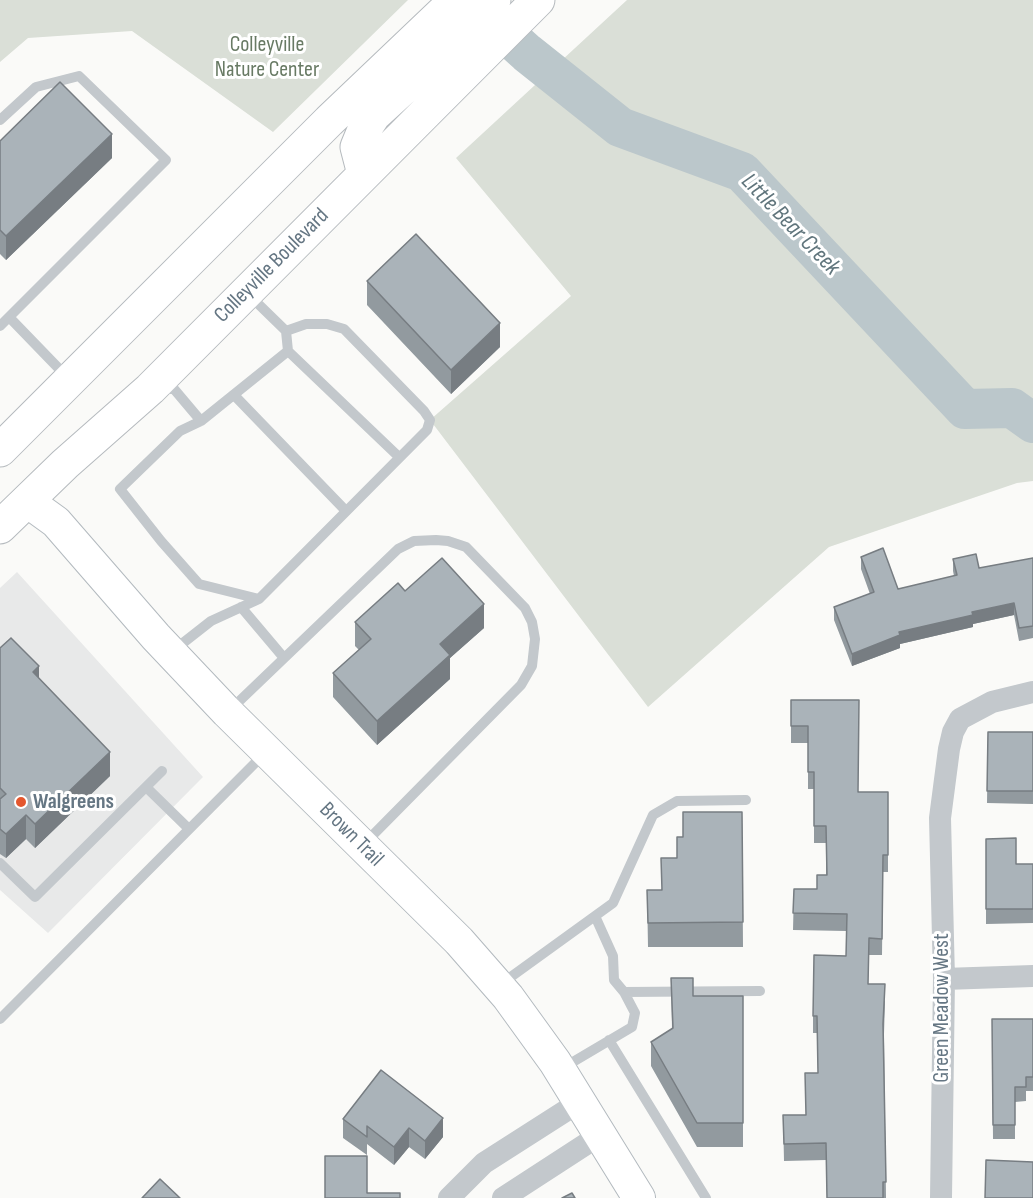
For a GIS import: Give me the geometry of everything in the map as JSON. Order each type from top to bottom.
[{"type":"main road","points":[[0,450],[70,380],[369,101],[456,0]]},
{"type":"main road","points":[[364,174],[357,147],[364,130],[369,101],[431,63],[494,0]]},
{"type":"main road","name":"Colleyville Boulevard","points":[[0,527],[14,494],[65,464],[150,389],[538,0]]},
{"type":"street","name":"Brown Trail","points":[[14,494],[56,522],[227,712],[459,940],[498,986],[560,1070],[639,1198]]},
{"type":"street","name":"Green Meadow West","points":[[940,1198],[944,979],[940,818],[949,749],[953,732],[960,719],[992,702],[1033,692]]},
{"type":"street","points":[[944,979],[1033,976]]},
{"type":"street","points":[[449,1198],[484,1163],[580,1101]]},
{"type":"street","points":[[503,1198],[600,1135]]},
{"type":"lane","points":[[0,120],[36,87],[79,76],[166,160],[0,326]]},
{"type":"lane","points":[[245,292],[286,331],[288,351],[399,457]]},
{"type":"lane","points":[[9,317],[70,380]]},
{"type":"lane","points":[[171,652],[211,621],[259,599],[427,430],[430,420],[424,411],[344,329],[327,324],[306,324],[286,331]]},
{"type":"lane","points":[[259,599],[199,584],[161,542],[120,489],[180,431],[201,421],[288,351]]},
{"type":"lane","points":[[150,389],[174,389],[201,421]]},
{"type":"lane","points":[[234,395],[346,511]]},
{"type":"lane","points":[[227,712],[398,549],[414,541],[448,541],[466,547],[525,608],[532,622],[535,652],[532,666],[521,686],[362,846]]},
{"type":"lane","points":[[241,607],[284,658]]},
{"type":"lane","points":[[0,1018],[267,751]]},
{"type":"lane","points":[[0,863],[35,897],[162,771]]},
{"type":"lane","points":[[146,787],[189,830]]},
{"type":"lane","points":[[498,986],[613,903],[652,815],[676,801],[746,800]]},
{"type":"lane","points":[[560,1070],[632,1027],[636,1013],[614,980],[613,956],[595,916]]},
{"type":"lane","points":[[624,992],[759,991]]},
{"type":"lane","points":[[609,1040],[706,1198]]},
{"type":"shaded area","points":[[17,572],[203,777],[48,933],[0,890],[0,588]]},
{"type":"green space","name":"Colleyville Nature Center","points":[[0,0],[408,0],[273,132],[132,31],[28,38],[0,62]]},
{"type":"green space","points":[[627,0],[1033,0],[1033,481],[1017,483],[829,547],[648,707],[430,420],[571,296],[456,158]]},
{"type":"building","points":[[60,82],[112,134],[6,236],[0,230],[0,141]]},
{"type":"building","points":[[416,234],[500,323],[451,370],[367,281]]},
{"type":"building","points":[[883,548],[898,589],[957,575],[953,559],[976,554],[979,568],[1033,558],[1033,626],[1019,628],[1014,603],[899,632],[900,635],[852,654],[834,607],[874,592],[861,557]]},
{"type":"building","points":[[442,558],[484,604],[440,644],[450,655],[377,721],[333,673],[371,639],[355,622],[398,583],[405,591]]},
{"type":"building","name":"Walgreens","points":[[11,638],[39,666],[33,672],[110,752],[35,824],[26,815],[6,834],[0,829],[0,799],[6,794],[0,788],[0,648]]},
{"type":"building","points":[[791,700],[859,700],[858,792],[888,792],[888,855],[883,855],[882,939],[869,938],[868,984],[885,984],[883,1024],[886,1182],[883,1182],[883,1198],[827,1198],[826,1143],[784,1144],[783,1115],[806,1115],[805,1073],[818,1073],[817,1016],[813,1016],[814,955],[846,956],[847,914],[793,913],[794,889],[817,889],[817,875],[827,875],[826,826],[814,826],[814,772],[808,772],[808,726],[791,726]]},
{"type":"building","points":[[988,732],[1033,732],[1033,791],[987,791]]},
{"type":"building","points":[[683,812],[742,812],[743,922],[648,923],[647,890],[662,890],[661,858],[677,858],[677,837],[683,837]]},
{"type":"building","points":[[1016,838],[1016,864],[1033,864],[1033,909],[986,909],[986,839]]},
{"type":"building","points":[[671,978],[693,978],[693,996],[743,996],[743,1123],[697,1123],[651,1042],[673,1028]]},
{"type":"building","points":[[992,1019],[1033,1019],[1033,1077],[1026,1077],[1026,1087],[1015,1087],[1015,1125],[993,1125]]},
{"type":"building","points":[[381,1070],[443,1118],[425,1141],[409,1128],[394,1147],[367,1126],[367,1137],[343,1119]]},
{"type":"building","points":[[325,1156],[367,1156],[367,1193],[400,1193],[400,1198],[325,1198]]},
{"type":"building","points":[[986,1160],[1033,1162],[1033,1198],[985,1198]]},
{"type":"building","points":[[160,1179],[180,1198],[142,1198]]},
{"type":"building","points":[[572,1193],[575,1198],[562,1198]]},
{"type":"waterway","name":"Little Bear Creek","points":[[477,8],[527,53],[620,127],[742,172],[965,409],[1012,408],[1033,423]]},
{"type":"place","name":"Walgreens","points":[[21,802]]}]
